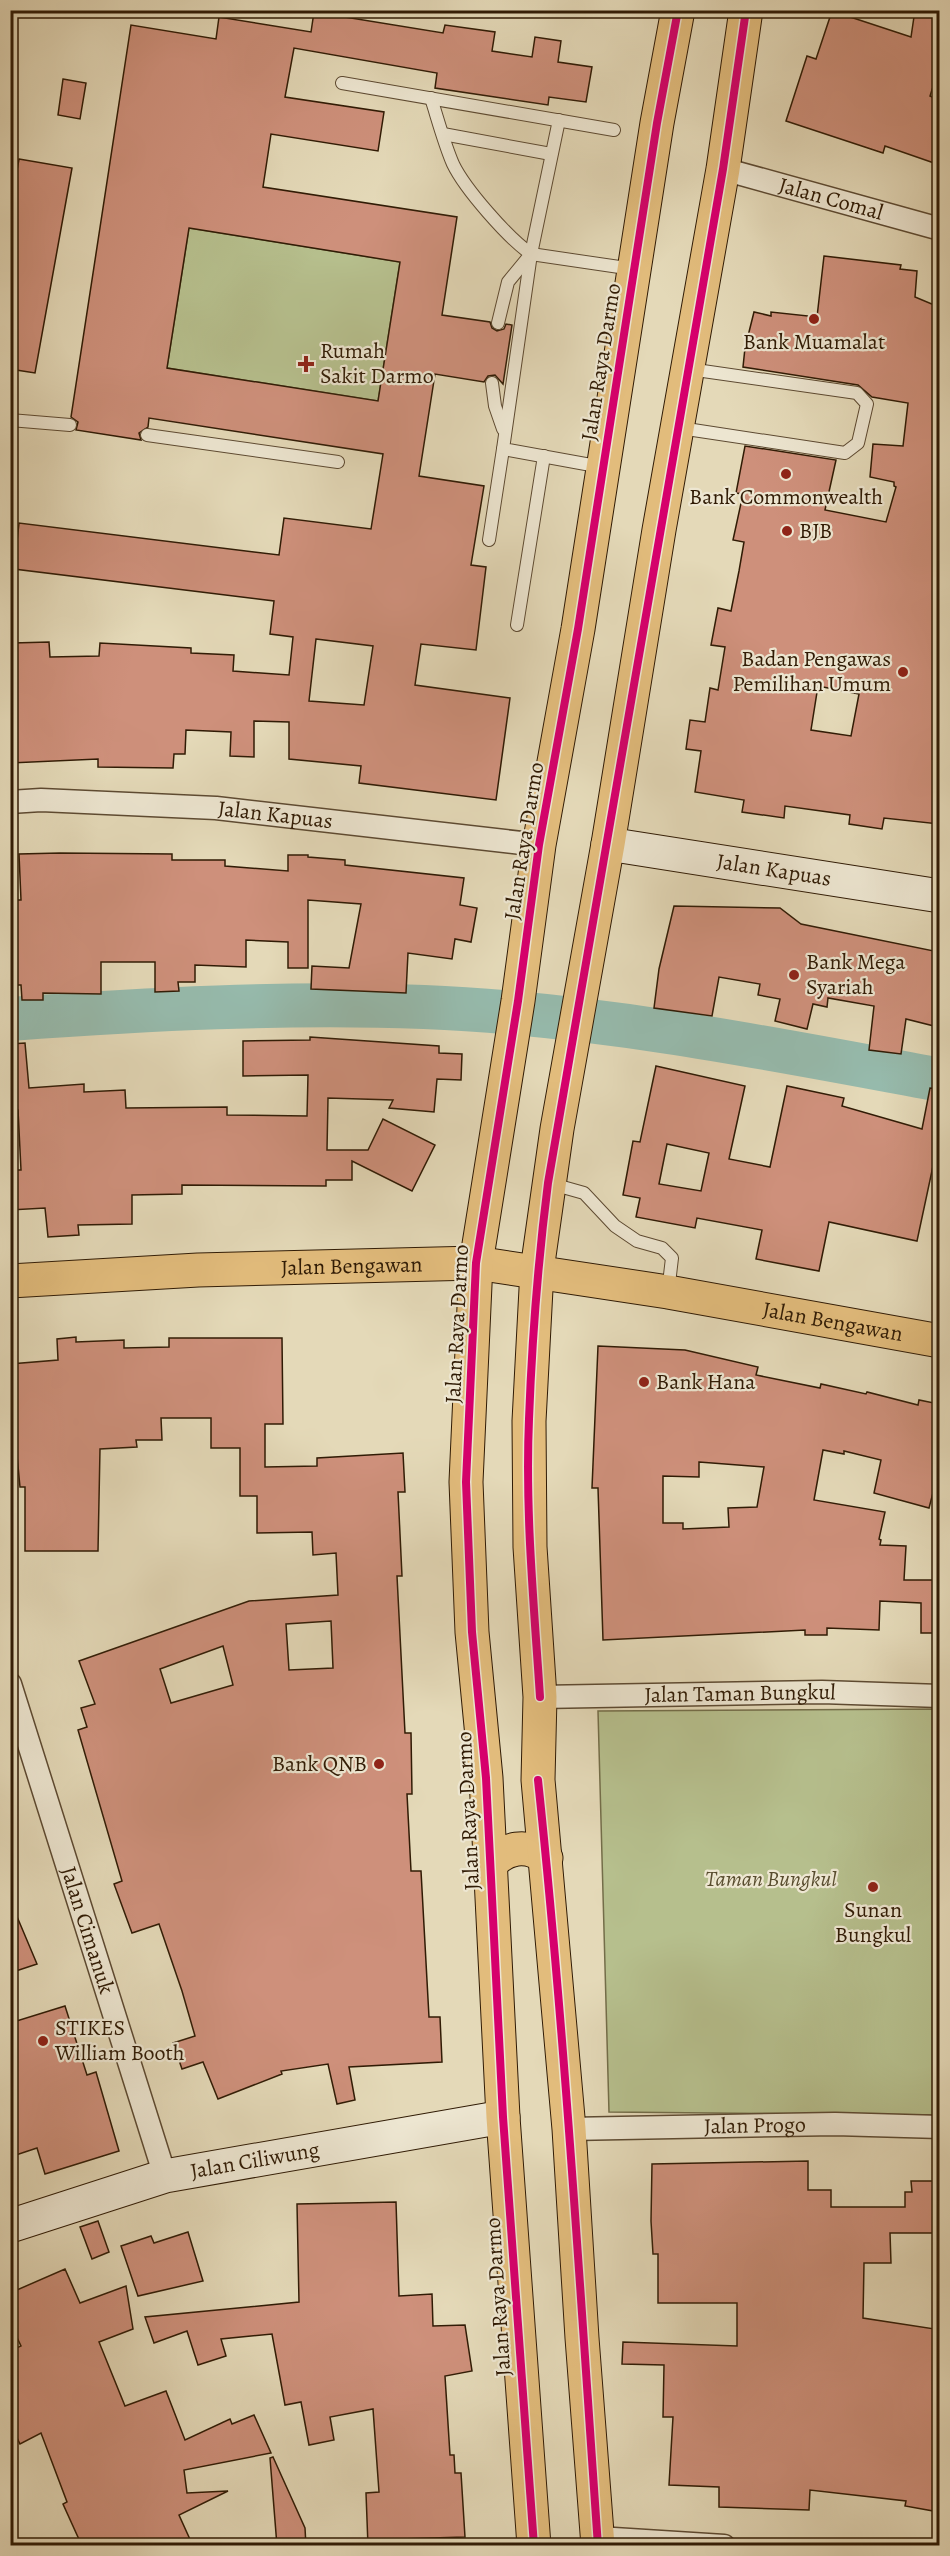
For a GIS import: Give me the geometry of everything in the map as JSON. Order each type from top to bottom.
[{"type":"main road","name":"Jalan Raya Darmo","points":[[534,2546],[503,2117],[486,1778],[472,1632],[466,1482],[476,1263],[518,1001],[539,845],[578,629],[602,467],[678,10]]},
{"type":"main road","points":[[598,2542],[569,2129],[538,1780],[540,1697],[530,1548],[528,1421],[537,1270],[548,1183],[723,169],[746,10]]},
{"type":"main road","name":"Jalan Kapuas","points":[[608,844],[939,896]]},
{"type":"main road","name":"Jalan Bengawan","points":[[10,1281],[186,1270],[476,1263],[537,1270],[668,1292],[939,1341]]},
{"type":"main road","points":[[486,1778],[494,1793],[512,1798],[525,1795],[538,1780]]},
{"type":"main road","points":[[490,1865],[503,1853],[512,1849],[528,1848],[546,1858]]},
{"type":"main road","name":"Jalan Ciliwung","points":[[10,2226],[165,2176],[503,2117]]},
{"type":"street","name":"Jalan Comal","points":[[723,169],[939,229]]},
{"type":"street","name":"Jalan Kapuas","points":[[10,802],[41,800],[216,808],[539,845]]},
{"type":"street","name":"Jalan Cimanuk","points":[[10,1684],[165,2176]]},
{"type":"street","name":"Jalan Taman Bungkul","points":[[540,1697],[822,1692],[939,1696]]},
{"type":"street","name":"Jalan Progo","points":[[569,2129],[824,2124],[939,2127]]},
{"type":"street","points":[[598,2542],[724,2546]]},
{"type":"lane","points":[[342,83],[614,130]]},
{"type":"lane","points":[[431,98],[453,162],[463,182],[518,245],[531,254],[635,270]]},
{"type":"lane","points":[[489,540],[531,254],[559,120]]},
{"type":"lane","points":[[443,134],[551,154]]},
{"type":"lane","points":[[498,323],[508,282],[531,254]]},
{"type":"lane","points":[[677,428],[845,453],[858,442],[867,404],[857,393],[687,369]]},
{"type":"lane","points":[[492,383],[495,406],[504,433]]},
{"type":"lane","points":[[10,420],[70,426]]},
{"type":"lane","points":[[147,435],[338,462]]},
{"type":"lane","points":[[503,449],[602,467]]},
{"type":"lane","points":[[517,625],[544,456]]},
{"type":"lane","points":[[548,1183],[584,1193],[603,1215],[628,1236],[667,1251],[672,1258],[668,1292]]},
{"type":"green space","points":[[189,228],[400,262],[378,401],[167,368]]},
{"type":"green space","name":"Taman Bungkul","points":[[939,1709],[939,2115],[609,2112],[598,1711]]},
{"type":"building","points":[[915,10],[939,10],[939,68],[930,96],[939,100],[939,149],[934,163],[885,146],[883,153],[786,121],[807,56],[816,59],[832,11],[911,37]]},
{"type":"building","points":[[314,12],[443,33],[445,25],[495,32],[492,51],[532,57],[535,37],[561,41],[558,62],[592,67],[586,102],[549,97],[548,105],[435,88],[437,73],[294,48],[285,97],[384,112],[378,151],[271,134],[263,187],[457,217],[442,315],[490,322],[492,328],[497,331],[504,329],[506,324],[512,325],[503,384],[495,375],[488,376],[484,382],[435,374],[419,476],[484,486],[471,565],[486,567],[476,650],[421,644],[415,685],[510,698],[496,800],[359,783],[361,766],[289,759],[289,722],[254,721],[254,757],[230,756],[231,732],[186,730],[185,754],[174,754],[173,768],[98,767],[98,759],[10,763],[13,643],[49,642],[50,657],[99,656],[100,643],[191,648],[191,653],[234,655],[233,671],[289,675],[293,637],[270,634],[274,601],[14,569],[19,523],[279,555],[284,518],[371,529],[383,454],[149,418],[148,427],[139,433],[141,440],[76,430],[78,422],[71,417],[131,25],[216,39],[219,17],[311,32]],"holes":[[[189,228],[400,262],[378,401],[167,368]],[[316,639],[373,646],[364,705],[309,701]]]},
{"type":"building","points":[[63,79],[86,83],[80,119],[58,115]]},
{"type":"building","points":[[19,159],[72,168],[35,373],[10,369],[10,209]]},
{"type":"building","points":[[824,256],[901,265],[900,269],[917,271],[915,297],[939,307],[939,824],[884,818],[882,829],[849,824],[850,815],[785,806],[784,818],[742,812],[744,800],[695,792],[701,751],[686,749],[690,720],[705,722],[710,688],[718,690],[725,647],[711,645],[718,608],[731,611],[744,542],[733,540],[743,494],[736,493],[745,446],[836,460],[825,510],[886,522],[896,487],[894,482],[870,477],[873,444],[903,446],[908,403],[872,397],[858,385],[743,367],[754,312],[771,316],[771,312],[817,317]],"holes":[[[818,686],[859,694],[851,736],[811,730]]]},
{"type":"building","points":[[19,854],[172,854],[172,860],[225,860],[225,866],[288,871],[288,855],[308,855],[308,857],[345,860],[345,865],[464,878],[460,905],[477,908],[471,942],[455,939],[452,959],[408,953],[406,993],[311,989],[312,966],[349,968],[361,904],[308,900],[308,968],[288,968],[288,942],[246,940],[246,967],[195,965],[195,982],[178,982],[179,991],[155,992],[155,962],[101,962],[101,994],[43,993],[43,1000],[22,1000],[21,985],[10,985],[10,917],[16,916],[15,900],[21,900]]},
{"type":"building","name":"Bank Mega Syariah","points":[[674,906],[780,908],[801,924],[939,952],[939,1003],[934,1026],[906,1019],[901,1054],[869,1050],[874,1006],[828,998],[827,1007],[813,1004],[807,1029],[775,1021],[780,999],[758,995],[760,984],[719,977],[712,1016],[654,1008],[659,969]]},
{"type":"building","points":[[310,1037],[439,1046],[439,1053],[462,1054],[461,1080],[437,1079],[434,1112],[389,1108],[393,1100],[328,1098],[327,1150],[368,1150],[383,1119],[435,1145],[412,1191],[352,1161],[352,1180],[326,1180],[326,1186],[182,1185],[182,1194],[132,1195],[132,1224],[78,1225],[79,1235],[48,1237],[45,1208],[10,1210],[10,1170],[21,1170],[18,1110],[11,1111],[10,1044],[25,1043],[29,1088],[84,1084],[84,1092],[125,1090],[126,1108],[227,1107],[227,1115],[307,1116],[308,1075],[243,1076],[243,1041],[310,1040]]},
{"type":"building","points":[[656,1066],[745,1086],[729,1159],[770,1167],[787,1086],[844,1098],[842,1106],[922,1129],[930,1088],[939,1089],[939,1138],[917,1241],[829,1222],[819,1271],[756,1259],[762,1230],[697,1218],[695,1228],[636,1217],[640,1198],[623,1195],[633,1141],[640,1142]],"holes":[[[667,1144],[709,1153],[701,1191],[659,1184]]]},
{"type":"building","points":[[76,1337],[76,1342],[124,1340],[124,1348],[169,1347],[169,1338],[282,1338],[283,1424],[265,1424],[265,1467],[317,1466],[317,1458],[403,1453],[405,1492],[398,1492],[402,1576],[397,1576],[405,1733],[411,1733],[412,1794],[407,1794],[411,1871],[421,1871],[429,2017],[440,2017],[442,2062],[349,2067],[355,2100],[337,2104],[328,2064],[281,2071],[282,2074],[218,2099],[203,2062],[182,2069],[173,2043],[195,2036],[159,1924],[132,1933],[114,1884],[122,1881],[78,1730],[87,1727],[81,1708],[95,1704],[79,1661],[249,1601],[338,1595],[336,1553],[313,1555],[312,1532],[257,1533],[257,1496],[240,1496],[240,1448],[211,1448],[211,1418],[161,1418],[162,1440],[136,1440],[137,1447],[100,1449],[98,1551],[25,1551],[25,1487],[20,1487],[16,1445],[10,1446],[10,1364],[58,1360],[57,1339]],"holes":[[[331,1621],[333,1668],[289,1670],[286,1624]],[[223,1646],[233,1685],[171,1703],[160,1669]]]},
{"type":"building","points":[[598,1346],[685,1350],[758,1367],[756,1375],[820,1388],[821,1384],[866,1394],[867,1392],[918,1405],[919,1400],[939,1404],[939,1470],[929,1508],[874,1493],[881,1460],[844,1451],[844,1454],[823,1450],[814,1500],[885,1512],[879,1539],[881,1540],[880,1545],[906,1546],[904,1580],[939,1580],[939,1633],[921,1633],[921,1603],[880,1601],[879,1630],[827,1628],[827,1635],[805,1635],[805,1630],[603,1640],[598,1488],[592,1488]],"holes":[[[699,1462],[764,1467],[757,1507],[728,1508],[729,1527],[683,1529],[683,1523],[663,1523],[663,1476],[699,1477]]]},
{"type":"building","points":[[10,1900],[37,1964],[10,1973]]},
{"type":"building","points":[[65,2006],[87,2075],[96,2072],[119,2151],[45,2174],[37,2148],[10,2157],[10,2023]]},
{"type":"building","points":[[808,2161],[808,2190],[831,2190],[831,2207],[905,2207],[905,2192],[912,2192],[911,2181],[939,2181],[939,2233],[890,2233],[891,2263],[864,2263],[863,2318],[935,2329],[934,2333],[939,2333],[939,2512],[905,2506],[906,2501],[810,2490],[809,2510],[719,2507],[719,2487],[669,2485],[673,2417],[663,2417],[664,2365],[622,2364],[623,2342],[737,2346],[737,2303],[658,2303],[658,2254],[653,2254],[651,2221],[652,2164]]},
{"type":"building","points":[[396,2202],[399,2296],[432,2294],[433,2326],[465,2325],[472,2371],[445,2376],[450,2455],[454,2455],[455,2473],[461,2473],[465,2537],[400,2539],[400,2546],[368,2546],[366,2493],[379,2492],[373,2409],[330,2417],[334,2440],[309,2445],[301,2402],[285,2405],[272,2334],[221,2339],[226,2356],[198,2365],[187,2331],[154,2343],[145,2317],[299,2302],[297,2204]]},
{"type":"building","points":[[98,2221],[109,2252],[92,2259],[80,2227]]},
{"type":"building","points":[[188,2232],[203,2281],[138,2296],[121,2246],[151,2236],[154,2243]]},
{"type":"building","points":[[65,2269],[80,2303],[126,2286],[133,2329],[99,2342],[125,2406],[166,2391],[185,2440],[230,2419],[232,2424],[254,2415],[271,2453],[184,2470],[187,2493],[228,2491],[179,2515],[193,2546],[82,2546],[63,2504],[67,2502],[41,2433],[20,2444],[10,2423],[10,2351],[21,2346],[10,2323],[10,2293]]},
{"type":"building","points":[[273,2457],[305,2528],[306,2546],[277,2546],[270,2458]]},
{"type":"waterway","points":[[10,1019],[165,1009],[320,1005],[489,1011],[683,1034],[940,1080]]},
{"type":"cycle path","points":[[534,2546],[503,2117],[486,1778],[472,1632],[466,1482],[476,1263],[518,1001],[539,845],[578,629],[657,123],[678,10]]},
{"type":"cycle path","points":[[540,1697],[531,1558],[528,1454],[534,1330],[548,1183],[723,169],[746,10]]},
{"type":"cycle path","points":[[538,1780],[564,2067],[598,2546]]},
{"type":"place","name":"Bank Muamalat","points":[[814,319]]},
{"type":"place","name":"Rumah Sakit Darmo","points":[[306,364]]},
{"type":"place","name":"Bank Commonwealth","points":[[786,474]]},
{"type":"place","name":"BJB","points":[[787,531]]},
{"type":"place","name":"Badan Pengawas Pemilihan Umum","points":[[903,672]]},
{"type":"place","name":"Bank Mega Syariah","points":[[794,975]]},
{"type":"place","name":"Bank Hana","points":[[644,1382]]},
{"type":"place","name":"Bank QNB","points":[[379,1764]]},
{"type":"place","name":"Sunan Bungkul","points":[[873,1887]]},
{"type":"place","name":"STIKES William Booth","points":[[43,2041]]}]
